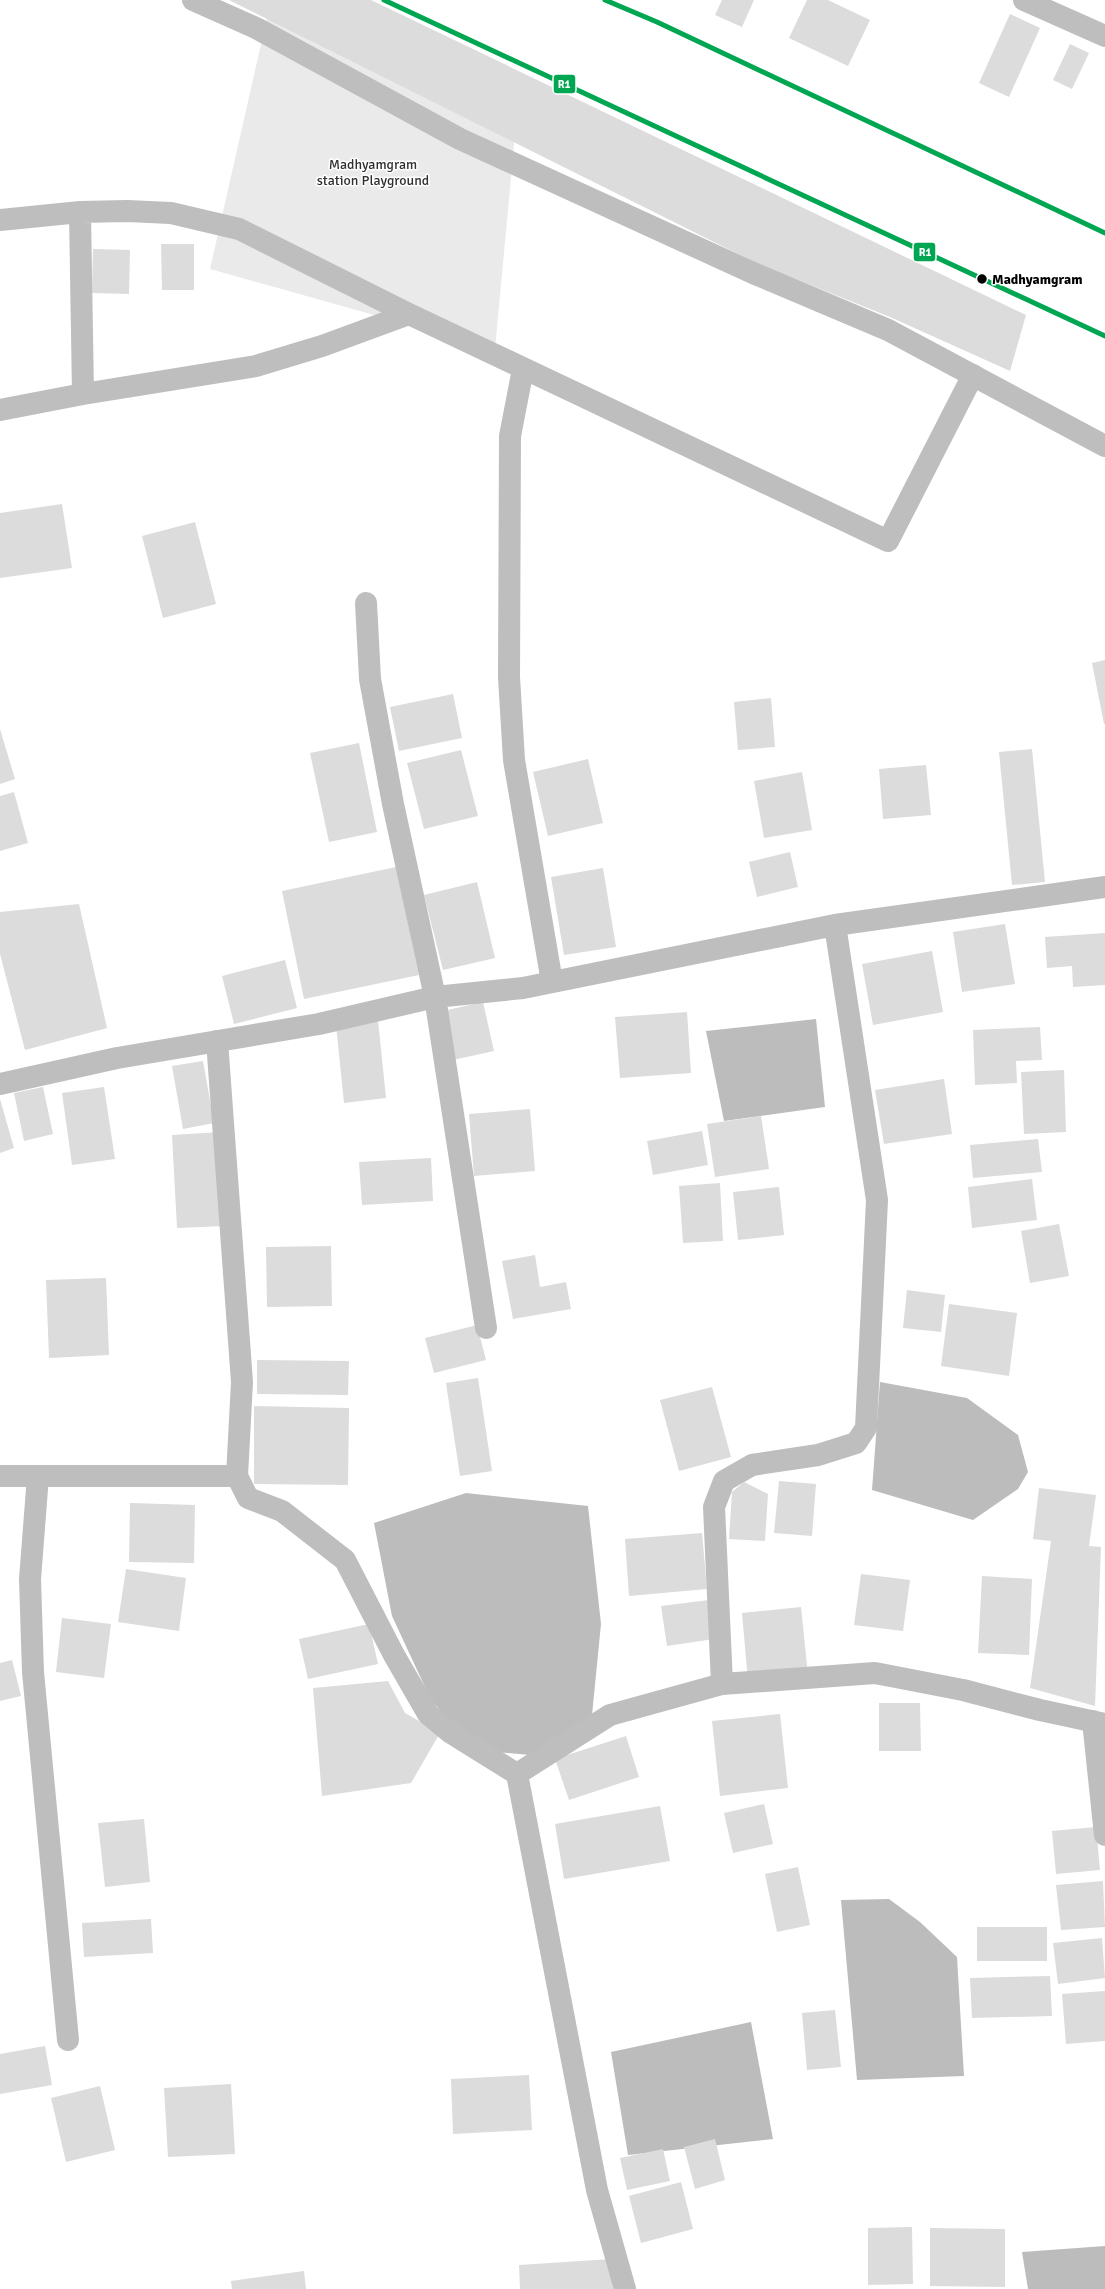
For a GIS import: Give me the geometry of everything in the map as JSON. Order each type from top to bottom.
[{"type":"street","points":[[193,0],[256,28],[460,139],[753,273],[888,330],[1105,446]]},
{"type":"street","points":[[1024,0],[1105,36]]},
{"type":"street","points":[[0,220],[80,212],[170,214],[239,229],[409,314],[888,541],[973,375]]},
{"type":"street","points":[[80,212],[83,394]]},
{"type":"street","points":[[0,410],[83,394],[256,366],[322,346],[409,314]]},
{"type":"street","points":[[524,369],[510,436],[510,677],[514,760],[552,982]]},
{"type":"street","points":[[366,603],[370,679],[393,804],[435,997],[486,1328]]},
{"type":"street","points":[[0,1084],[117,1058],[319,1024],[435,997],[523,988],[835,924],[1105,887]]},
{"type":"street","points":[[722,1684],[714,1507],[724,1481],[752,1465],[818,1455],[856,1443],[866,1428],[877,1200],[835,924]]},
{"type":"street","points":[[217,1041],[242,1382],[237,1476],[248,1498],[282,1511],[345,1560],[394,1655],[428,1714],[451,1733],[517,1774],[597,2190],[625,2289]]},
{"type":"street","points":[[0,1476],[237,1476]]},
{"type":"street","points":[[38,1476],[30,1579],[33,1672],[68,2040]]},
{"type":"street","points":[[517,1774],[610,1714],[722,1684],[875,1673],[963,1690],[1099,1722],[1105,1835]]},
{"type":"green space","name":"Madhyamgram station Playground","points":[[271,0],[519,92],[495,349],[210,269]]},
{"type":"shaded area","points":[[816,1019],[825,1107],[724,1121],[706,1031]]},
{"type":"shaded area","points":[[880,1382],[967,1398],[1018,1435],[1028,1472],[1018,1489],[973,1520],[872,1490]]},
{"type":"shaded area","points":[[466,1493],[588,1506],[601,1624],[592,1715],[542,1756],[475,1750],[431,1700],[392,1616],[374,1523]]},
{"type":"shaded area","points":[[889,1899],[920,1922],[957,1957],[964,2076],[857,2080],[841,1900]]},
{"type":"shaded area","points":[[751,2022],[773,2139],[628,2155],[611,2052]]},
{"type":"shaded area","points":[[1105,2246],[1105,2289],[1028,2289],[1022,2252]]},
{"type":"building","name":"Madhyamgram","points":[[229,0],[371,0],[1026,315],[1010,371],[890,317],[756,263]]},
{"type":"building","points":[[722,0],[754,0],[742,27],[715,15]]},
{"type":"building","points":[[807,0],[828,0],[870,20],[848,66],[789,38]]},
{"type":"building","points":[[1010,14],[1040,28],[1009,97],[979,83]]},
{"type":"building","points":[[1070,44],[1089,53],[1072,89],[1053,80]]},
{"type":"building","points":[[161,244],[194,244],[194,290],[162,290]]},
{"type":"building","points":[[93,249],[130,250],[129,294],[92,293]]},
{"type":"building","points":[[62,504],[72,568],[0,578],[0,513]]},
{"type":"building","points":[[195,522],[216,604],[163,618],[142,536]]},
{"type":"building","points":[[1105,660],[1105,724],[1104,724],[1092,663]]},
{"type":"building","points":[[453,694],[462,738],[399,751],[390,707]]},
{"type":"building","points":[[771,698],[775,747],[738,750],[734,702]]},
{"type":"building","points":[[0,729],[15,779],[0,784]]},
{"type":"building","points":[[359,743],[377,832],[329,842],[310,753]]},
{"type":"building","points":[[1032,749],[1045,882],[1012,885],[999,752]]},
{"type":"building","points":[[461,750],[478,816],[424,829],[407,763]]},
{"type":"building","points":[[588,759],[603,823],[548,836],[533,772]]},
{"type":"building","points":[[926,765],[931,815],[883,819],[879,769]]},
{"type":"building","points":[[802,772],[812,830],[764,838],[754,781]]},
{"type":"building","points":[[14,792],[28,843],[0,851],[0,796]]},
{"type":"building","points":[[790,852],[798,887],[757,897],[749,862]]},
{"type":"building","points":[[396,867],[419,975],[304,999],[282,891]]},
{"type":"building","points":[[603,868],[616,947],[564,955],[551,877]]},
{"type":"building","points":[[477,882],[495,958],[443,970],[424,895]]},
{"type":"building","points":[[79,904],[107,1028],[25,1050],[0,954],[0,912]]},
{"type":"building","points":[[1005,924],[1015,984],[962,992],[953,932]]},
{"type":"building","points":[[1105,933],[1105,985],[1073,987],[1072,966],[1047,968],[1045,937]]},
{"type":"building","points":[[932,951],[943,1012],[873,1025],[862,964]]},
{"type":"building","points":[[285,960],[297,1008],[234,1024],[222,976]]},
{"type":"building","points":[[483,1002],[494,1051],[453,1060],[443,1011]]},
{"type":"building","points":[[687,1012],[691,1073],[620,1078],[615,1017]]},
{"type":"building","points":[[378,1020],[386,1098],[344,1103],[336,1025]]},
{"type":"building","points":[[1040,1027],[1042,1060],[1016,1061],[1017,1083],[975,1085],[973,1030]]},
{"type":"building","points":[[203,1061],[214,1123],[183,1129],[172,1066]]},
{"type":"building","points":[[1064,1070],[1066,1132],[1024,1134],[1021,1072]]},
{"type":"building","points":[[944,1079],[952,1134],[884,1144],[875,1090]]},
{"type":"building","points":[[43,1087],[53,1134],[24,1141],[14,1093]]},
{"type":"building","points":[[104,1087],[115,1159],[72,1165],[62,1093]]},
{"type":"building","points":[[0,1099],[14,1148],[0,1153]]},
{"type":"building","points":[[530,1109],[535,1171],[474,1176],[469,1114]]},
{"type":"building","points":[[761,1116],[769,1169],[715,1177],[707,1124]]},
{"type":"building","points":[[702,1131],[708,1165],[653,1175],[647,1141]]},
{"type":"building","points":[[220,1132],[225,1226],[177,1228],[172,1135]]},
{"type":"building","points":[[1038,1139],[1042,1172],[973,1178],[970,1145]]},
{"type":"building","points":[[431,1158],[433,1201],[362,1205],[359,1162]]},
{"type":"building","points":[[1032,1179],[1037,1220],[972,1228],[968,1187]]},
{"type":"building","points":[[720,1183],[723,1241],[683,1243],[679,1186]]},
{"type":"building","points":[[779,1187],[784,1235],[738,1240],[733,1192]]},
{"type":"building","points":[[1059,1224],[1069,1276],[1030,1283],[1021,1231]]},
{"type":"building","points":[[331,1246],[332,1306],[267,1307],[266,1247]]},
{"type":"building","points":[[535,1255],[540,1287],[566,1282],[571,1309],[513,1319],[502,1261]]},
{"type":"building","points":[[106,1278],[109,1355],[49,1358],[46,1280]]},
{"type":"building","points":[[907,1290],[945,1295],[941,1332],[903,1328]]},
{"type":"building","points":[[949,1304],[1017,1313],[1009,1376],[941,1366]]},
{"type":"building","points":[[477,1325],[486,1360],[434,1373],[425,1338]]},
{"type":"building","points":[[257,1360],[349,1361],[348,1395],[257,1394]]},
{"type":"building","points":[[478,1378],[492,1471],[460,1476],[446,1383]]},
{"type":"building","points":[[712,1387],[731,1457],[679,1471],[660,1400]]},
{"type":"building","points":[[254,1406],[349,1408],[348,1485],[254,1484]]},
{"type":"building","points":[[779,1481],[816,1484],[812,1536],[774,1533]]},
{"type":"building","points":[[744,1482],[768,1494],[765,1541],[729,1539],[732,1492]]},
{"type":"building","points":[[1039,1488],[1096,1495],[1089,1546],[1101,1547],[1095,1706],[1030,1688],[1051,1541],[1033,1539]]},
{"type":"building","points":[[130,1503],[195,1505],[194,1563],[129,1562]]},
{"type":"building","points":[[702,1533],[707,1589],[629,1596],[625,1539]]},
{"type":"building","points":[[126,1569],[186,1578],[179,1631],[118,1622]]},
{"type":"building","points":[[861,1574],[910,1580],[903,1631],[854,1625]]},
{"type":"building","points":[[982,1576],[1032,1579],[1029,1655],[978,1653]]},
{"type":"building","points":[[709,1600],[714,1639],[667,1646],[661,1606]]},
{"type":"building","points":[[801,1607],[808,1675],[748,1681],[742,1613]]},
{"type":"building","points":[[62,1618],[111,1624],[104,1678],[56,1672]]},
{"type":"building","points":[[369,1624],[378,1664],[308,1679],[299,1639]]},
{"type":"building","points":[[12,1660],[21,1696],[0,1701],[0,1663]]},
{"type":"building","points":[[388,1681],[405,1713],[440,1733],[411,1783],[322,1796],[313,1688]]},
{"type":"building","points":[[879,1703],[920,1703],[921,1751],[879,1751]]},
{"type":"building","points":[[780,1714],[788,1788],[720,1796],[712,1721]]},
{"type":"building","points":[[626,1736],[639,1777],[569,1800],[555,1759]]},
{"type":"building","points":[[764,1804],[773,1844],[733,1853],[724,1813]]},
{"type":"building","points":[[660,1806],[670,1861],[564,1879],[555,1824]]},
{"type":"building","points":[[144,1819],[150,1882],[105,1887],[98,1823]]},
{"type":"building","points":[[1096,1827],[1100,1870],[1056,1874],[1052,1831]]},
{"type":"building","points":[[798,1867],[810,1925],[777,1932],[765,1874]]},
{"type":"building","points":[[1103,1881],[1105,1927],[1061,1930],[1056,1885]]},
{"type":"building","points":[[151,1919],[153,1953],[84,1957],[82,1923]]},
{"type":"building","points":[[977,1927],[1047,1927],[1047,1961],[977,1961]]},
{"type":"building","points":[[1102,1938],[1105,1978],[1058,1984],[1053,1943]]},
{"type":"building","points":[[1050,1976],[1052,2016],[972,2018],[970,1978]]},
{"type":"building","points":[[1105,1991],[1105,2041],[1066,2044],[1062,1994]]},
{"type":"building","points":[[835,2010],[841,2067],[807,2070],[802,2013]]},
{"type":"building","points":[[45,2046],[52,2085],[0,2094],[0,2054]]},
{"type":"building","points":[[529,2075],[532,2130],[453,2134],[451,2079]]},
{"type":"building","points":[[231,2084],[235,2154],[168,2157],[164,2088]]},
{"type":"building","points":[[100,2086],[115,2150],[66,2162],[51,2098]]},
{"type":"building","points":[[715,2139],[725,2180],[695,2189],[684,2147]]},
{"type":"building","points":[[663,2149],[670,2181],[627,2190],[620,2158]]},
{"type":"building","points":[[681,2182],[693,2229],[641,2243],[629,2196]]},
{"type":"building","points":[[912,2227],[913,2284],[868,2285],[868,2228]]},
{"type":"building","points":[[930,2228],[1005,2229],[1005,2287],[930,2286]]},
{"type":"building","points":[[611,2259],[613,2289],[520,2289],[519,2265]]},
{"type":"building","points":[[304,2271],[306,2289],[232,2289],[231,2281]]},
{"type":"transit line","name":"R1","points":[[384,0],[1105,336]]},
{"type":"transit line","name":"R1","points":[[605,0],[657,22],[1105,233]]},
{"type":"place","name":"Madhyamgram","points":[[982,279]]}]
